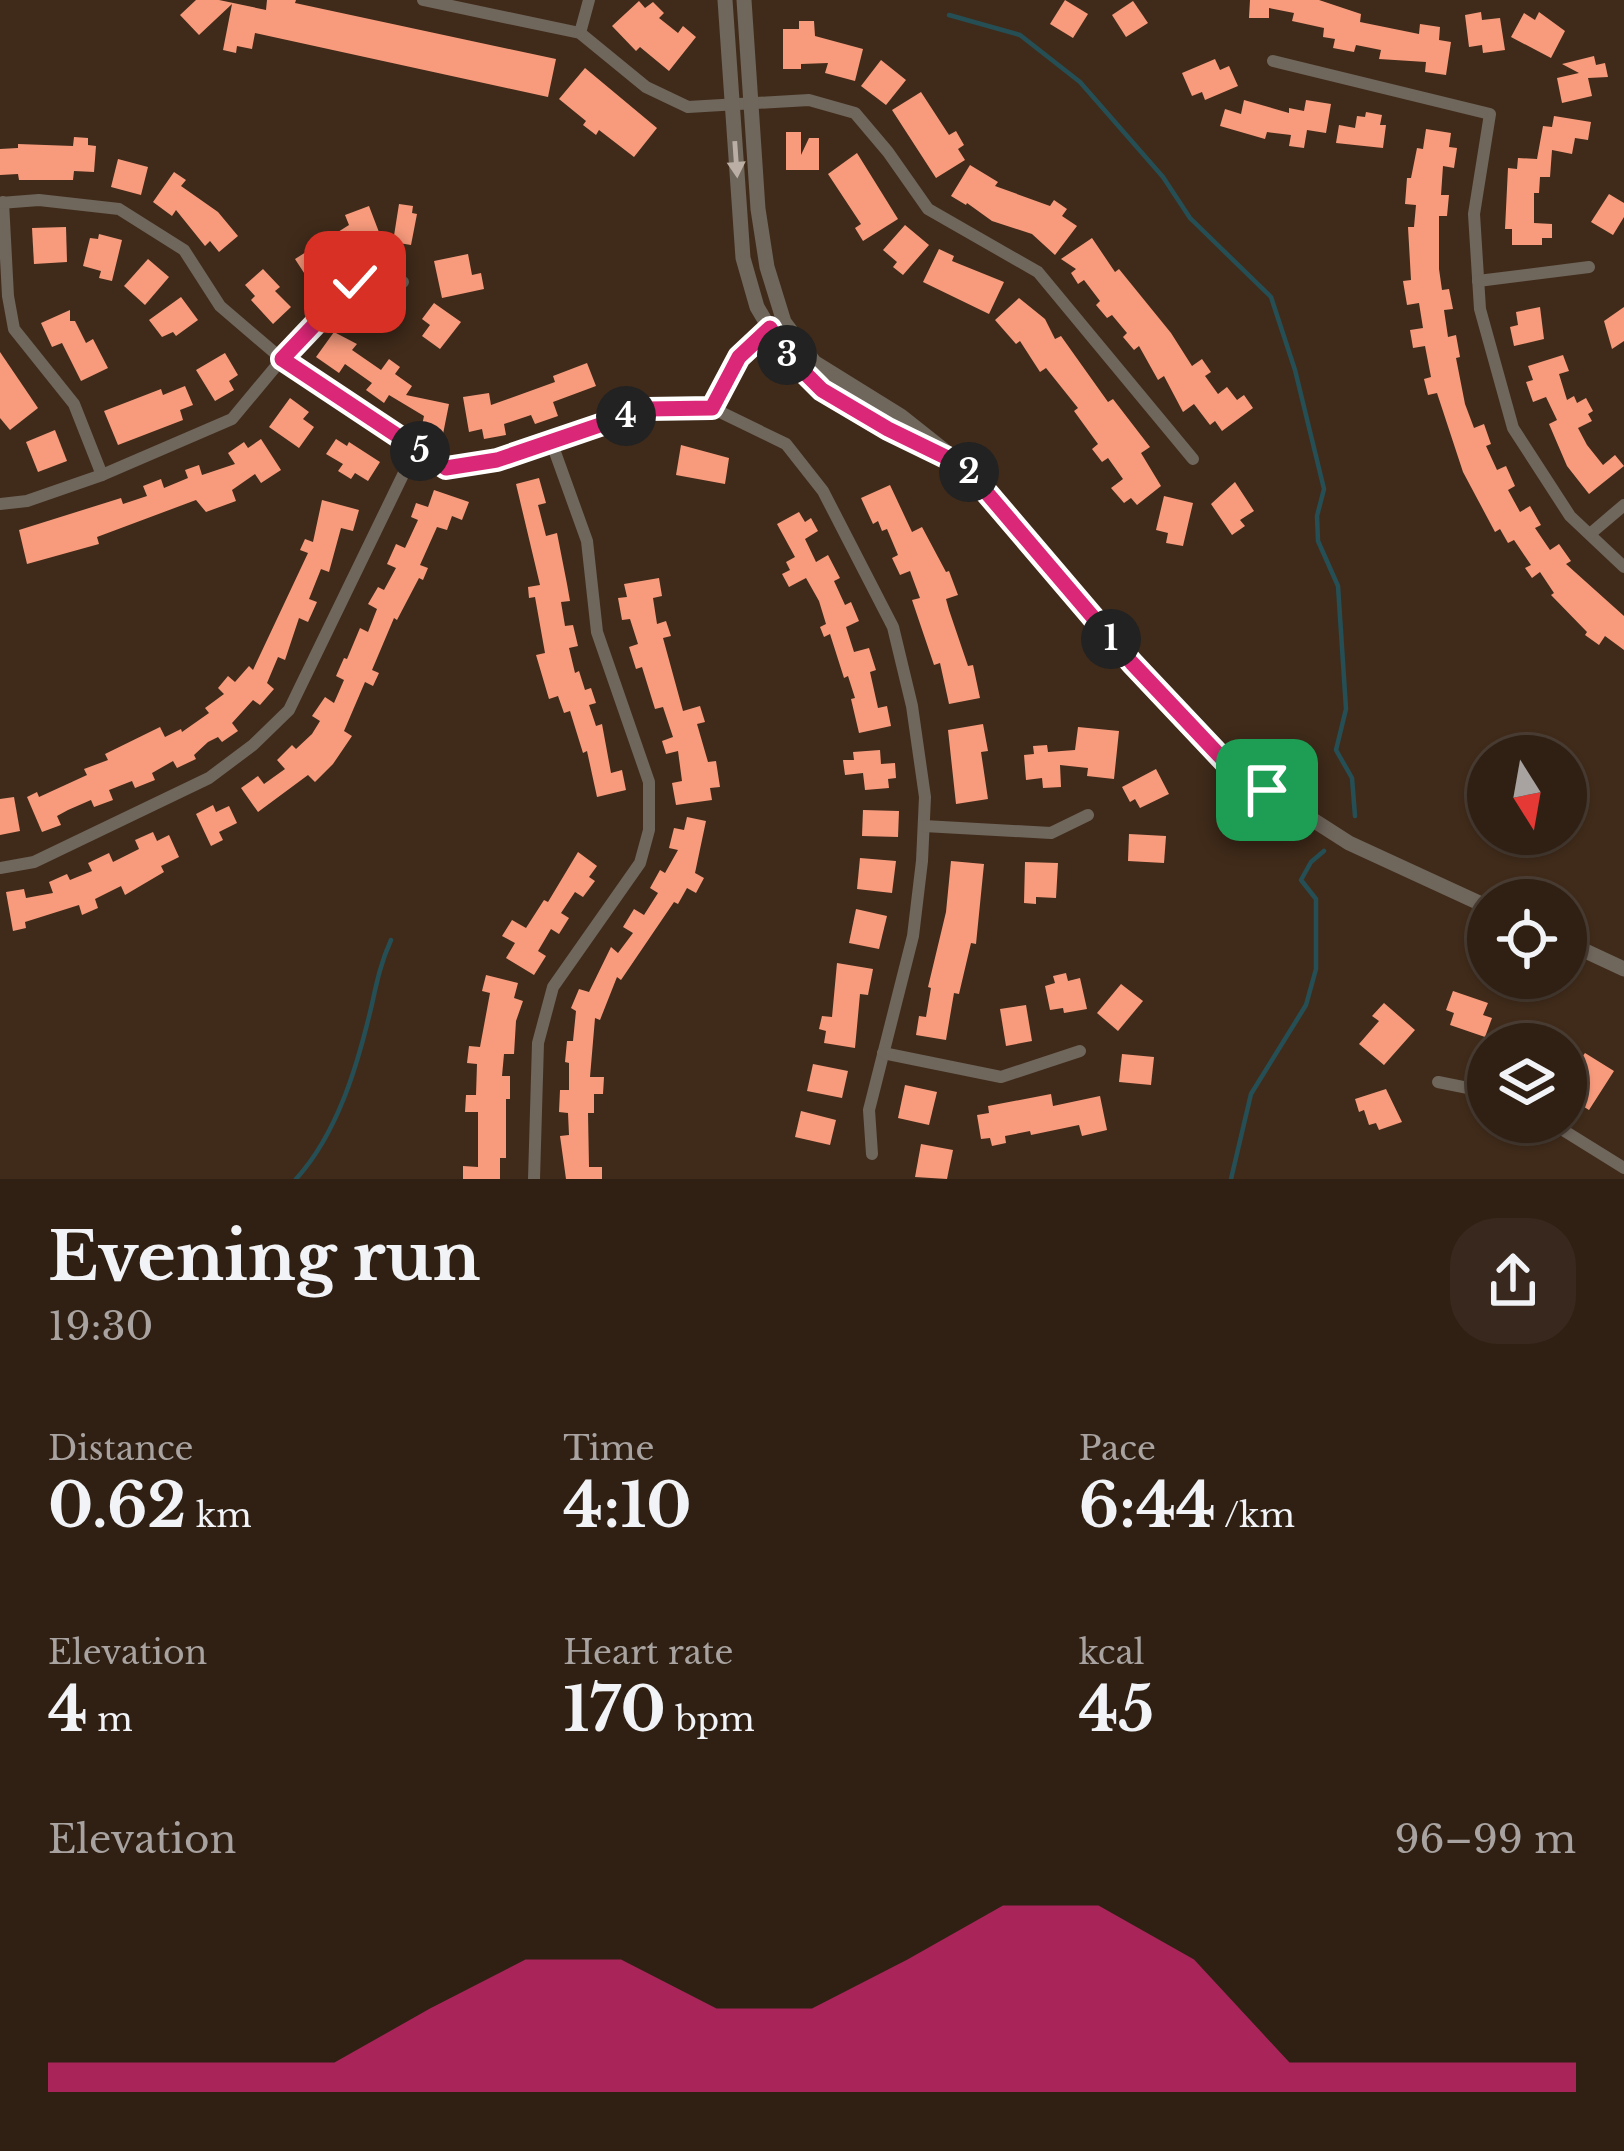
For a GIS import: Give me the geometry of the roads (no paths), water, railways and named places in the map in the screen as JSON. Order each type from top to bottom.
[{"type":"street","points":[[423,0],[580,33],[646,87],[688,106],[809,100],[855,113],[928,209],[1038,272],[1193,459]]},
{"type":"street","points":[[580,33],[590,0]]},
{"type":"street","points":[[724,0],[743,258],[757,307],[777,325]]},
{"type":"street","points":[[744,0],[758,209],[783,351],[822,390],[964,466],[1132,663],[1232,769],[1348,843],[1467,897]]},
{"type":"street","points":[[1273,61],[1490,114],[1474,214],[1480,309],[1513,428],[1570,516],[1624,567]]},
{"type":"street","points":[[102,475],[74,404],[14,329],[1,203],[39,200],[119,208],[184,250],[220,306],[282,359],[446,468],[497,460],[647,409],[712,408],[786,444],[823,491],[892,627],[912,706],[925,797],[913,936],[869,1110],[872,1154]]},
{"type":"street","points":[[1478,281],[1589,267]]},
{"type":"street","points":[[0,504],[27,501],[102,475],[232,419],[355,282],[403,283]]},
{"type":"street","points":[[712,408],[739,357],[777,325]]},
{"type":"street","points":[[534,1179],[538,1043],[553,987],[640,863],[649,830],[649,782],[597,632],[587,541],[551,442]]},
{"type":"street","points":[[0,868],[34,862],[209,778],[253,746],[289,710],[416,448]]},
{"type":"street","points":[[1590,534],[1624,505]]},
{"type":"street","points":[[924,826],[1051,832],[1088,814]]},
{"type":"street","points":[[1587,952],[1624,969]]},
{"type":"street","points":[[883,1053],[1001,1077],[1079,1051]]},
{"type":"street","points":[[1438,1082],[1467,1088]]},
{"type":"street","points":[[1584,1143],[1624,1168]]},
{"type":"waterway","points":[[949,15],[1020,35],[1080,82],[1163,177],[1190,218],[1271,297],[1295,370],[1324,489],[1317,516],[1318,541],[1338,586],[1346,709],[1336,750],[1352,778],[1355,816]]},
{"type":"waterway","points":[[1231,1179],[1251,1094],[1306,1005],[1316,969],[1316,899],[1301,880],[1324,851]]},
{"type":"waterway","points":[[296,1179],[324,1141],[344,1097],[391,940]]}]
